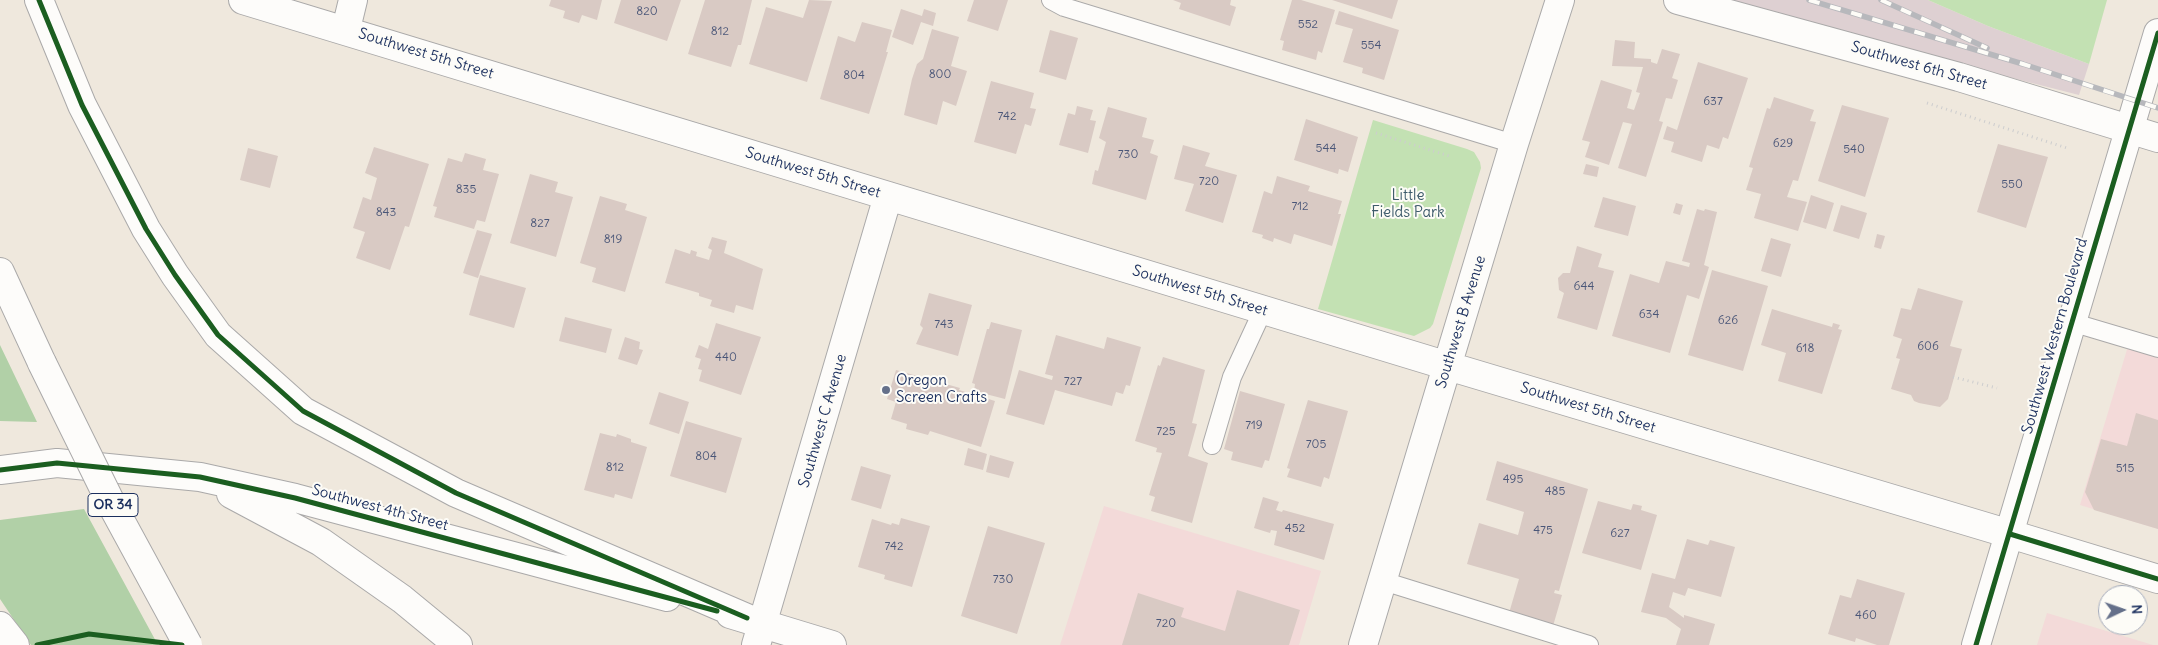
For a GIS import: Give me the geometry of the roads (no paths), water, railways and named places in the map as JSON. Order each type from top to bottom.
[{"type":"main road","points":[[39,0],[82,105],[146,229],[175,275],[218,335],[303,411],[456,493],[756,629]]},
{"type":"main road","name":"Southwest 5th Street","points":[[244,0],[1448,366],[2158,579]]},
{"type":"main road","points":[[346,30],[353,0]]},
{"type":"main road","name":"Southwest B Avenue","points":[[1363,645],[1514,144],[1560,0]]},
{"type":"main road","name":"Southwest 6th Street","points":[[1678,0],[1959,77],[2158,138]]},
{"type":"main road","name":"Southwest Western Boulevard","points":[[1976,645],[2130,129],[2152,76],[2158,33]]},
{"type":"main road","name":"Southwest C Avenue","points":[[756,629],[888,196]]},
{"type":"main road","name":"OR 34","points":[[0,272],[42,363],[113,507],[188,645]]},
{"type":"main road","name":"Southwest 4th Street","points":[[0,470],[57,463],[200,477],[295,498],[756,629],[832,645]]},
{"type":"main road","points":[[200,477],[321,542],[402,599],[458,645]]},
{"type":"main road","points":[[0,626],[15,645]]},
{"type":"lane","points":[[1051,0],[1064,7],[1514,144]]},
{"type":"lane","points":[[1212,445],[1232,377],[1263,310]]},
{"type":"lane","points":[[2071,322],[2158,348]]},
{"type":"lane","points":[[1383,581],[1589,645]]},
{"type":"railway","points":[[1809,0],[2023,64],[2158,108]]},
{"type":"railway","points":[[1881,0],[1987,48]]},
{"type":"place","name":"Oregon Screen Crafts","points":[[886,390]]},
{"type":"park label","name":"Little Fields Park","points":[[1408,204]]}]
